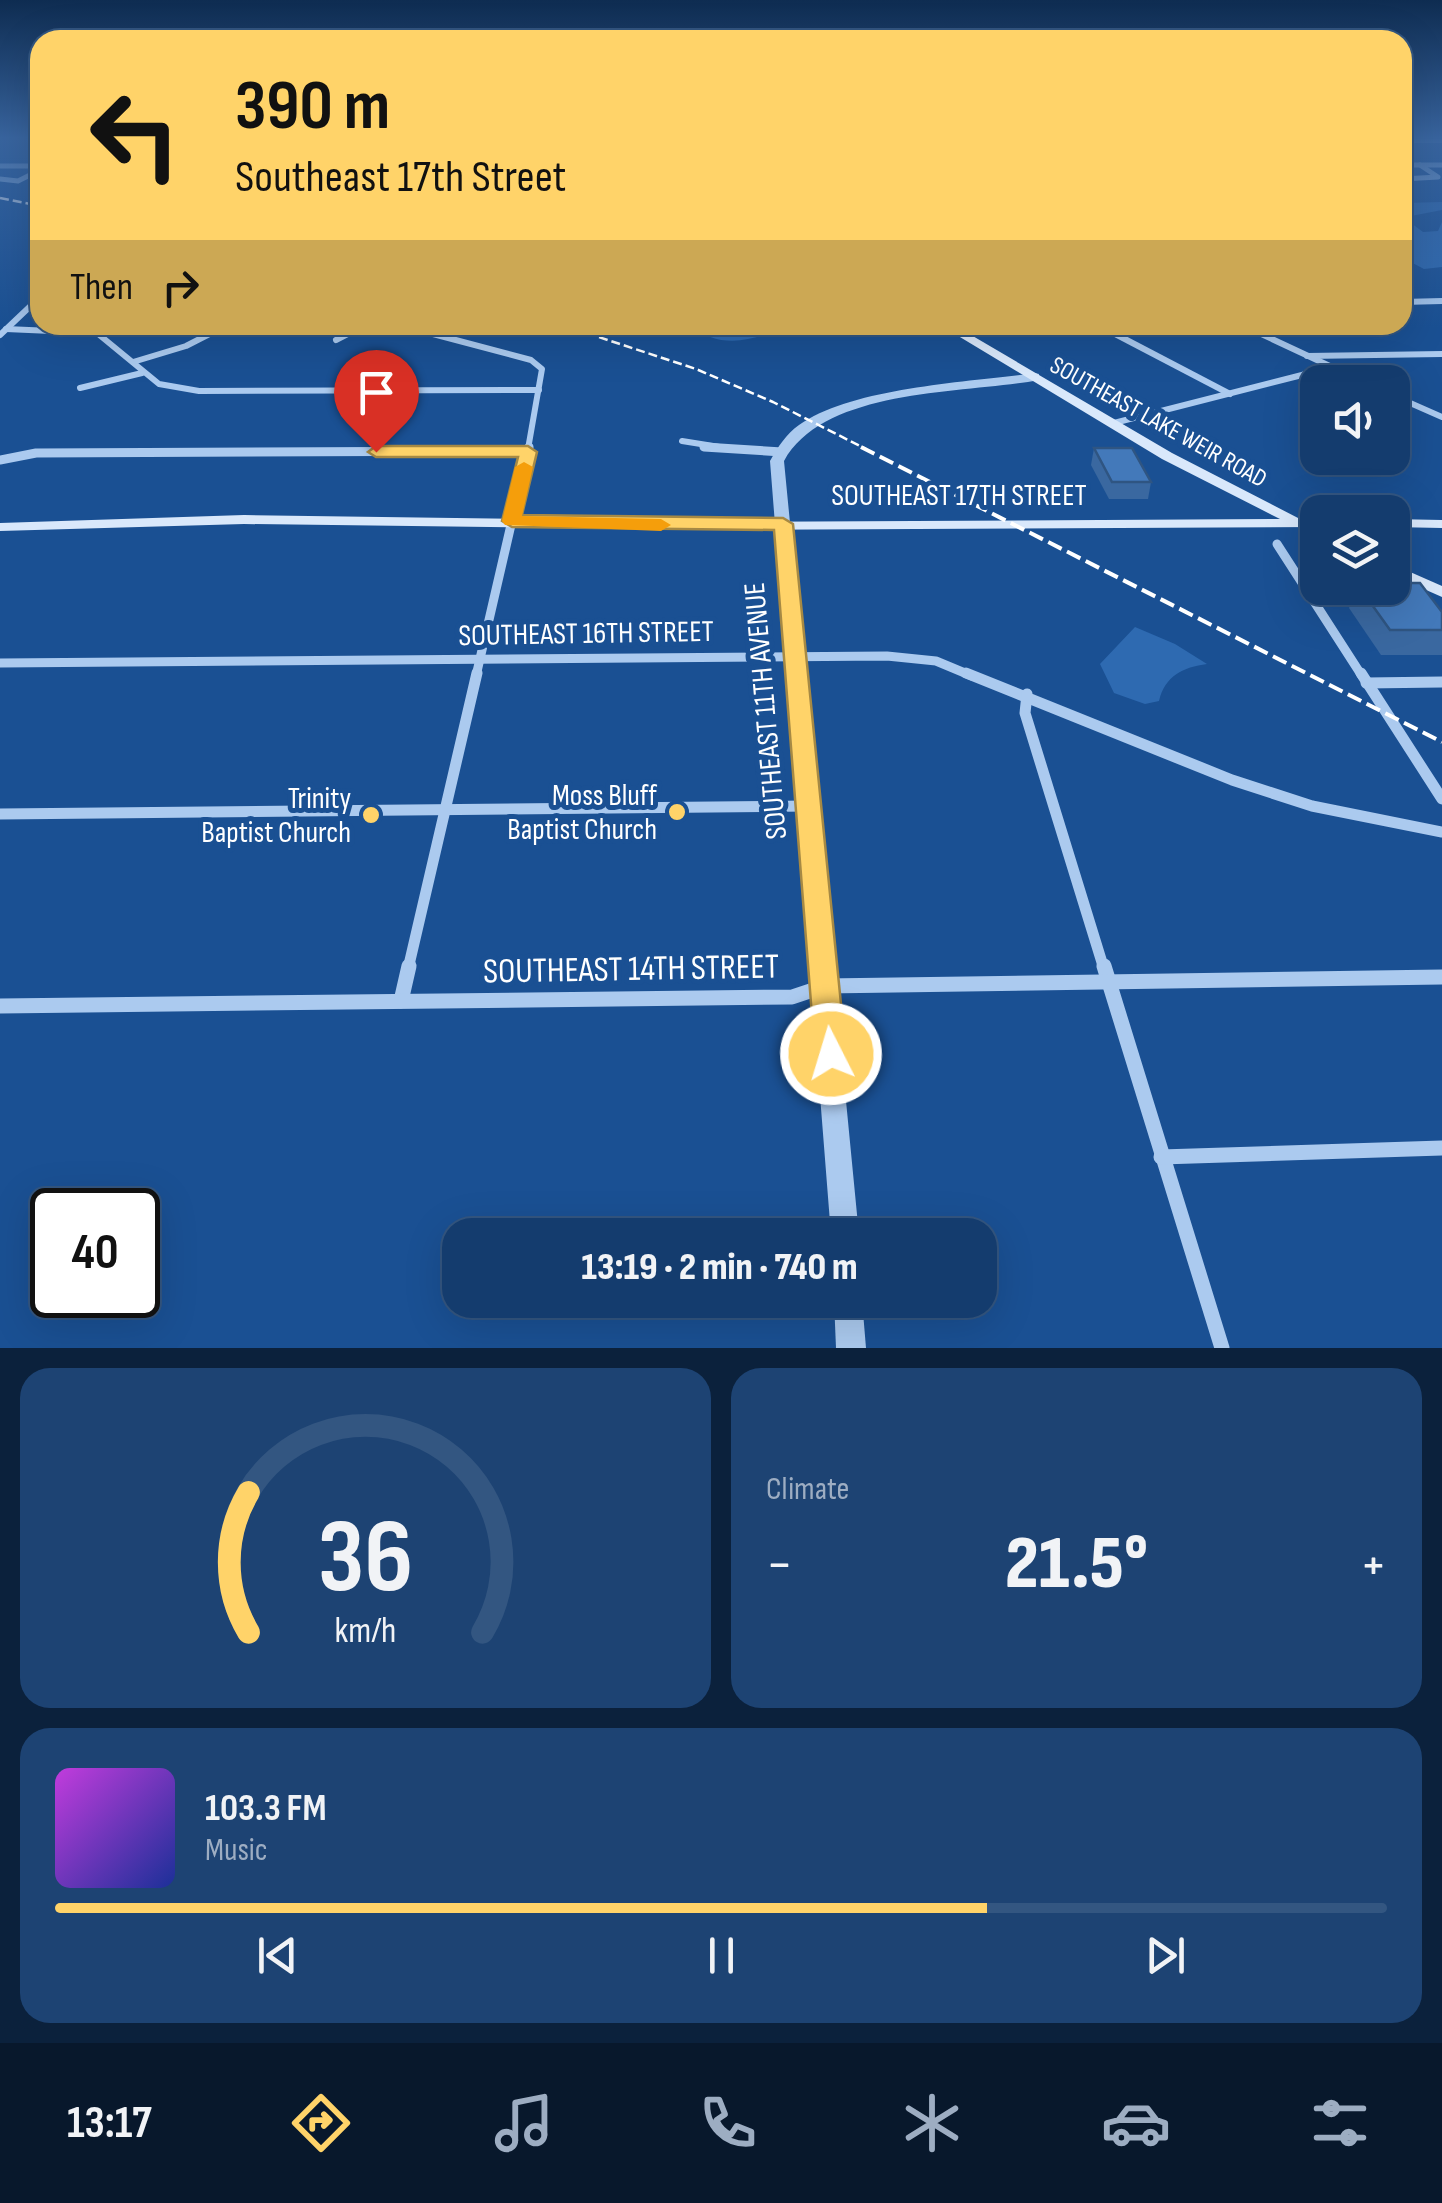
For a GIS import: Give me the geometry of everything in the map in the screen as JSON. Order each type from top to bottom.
[{"type":"main road","name":"SOUTHEAST LAKE WEIR ROAD","points":[[963,335],[1240,494],[1300,519]]},
{"type":"main road","points":[[1187,522],[1229,514],[1235,510],[1240,494]]},
{"type":"main road","name":"SOUTHEAST 17TH STREET","points":[[0,527],[125,522],[1300,523]]},
{"type":"main road","points":[[1410,524],[1442,524]]},
{"type":"main road","points":[[1410,577],[1442,592]]},
{"type":"street","points":[[1412,302],[1442,301]]},
{"type":"street","points":[[3,332],[30,306]]},
{"type":"street","points":[[3,332],[30,332]]},
{"type":"street","points":[[99,335],[159,384],[199,391],[539,390]]},
{"type":"street","points":[[133,362],[186,346],[207,335]]},
{"type":"street","points":[[336,340],[346,335]]},
{"type":"street","points":[[401,1000],[528,452],[542,369],[530,360],[436,335]]},
{"type":"street","points":[[1117,335],[1231,394]]},
{"type":"street","points":[[1263,335],[1326,365]]},
{"type":"street","points":[[1307,356],[1442,354]]},
{"type":"street","points":[[80,388],[142,373]]},
{"type":"street","points":[[1114,422],[1300,373]]},
{"type":"street","points":[[682,442],[708,448],[782,452],[787,441],[814,421],[836,412],[1035,377]]},
{"type":"street","points":[[1410,403],[1442,417]]},
{"type":"street","points":[[0,460],[36,453],[528,452]]},
{"type":"street","name":"SOUTHEAST 11TH AVENUE","points":[[782,452],[777,462],[810,806],[843,1218]]},
{"type":"street","points":[[1277,544],[1442,799]]},
{"type":"street","name":"SOUTHEAST 16TH STREET","points":[[0,663],[794,656],[936,661],[1027,694],[1232,780],[1312,806],[1442,832]]},
{"type":"street","points":[[1366,683],[1442,682]]},
{"type":"street","points":[[1027,694],[1025,713],[1106,981],[1225,1346]]},
{"type":"street","points":[[0,814],[810,806]]},
{"type":"street","name":"SOUTHEAST 14TH STREET","points":[[0,1006],[792,997],[825,986],[1442,977]]},
{"type":"street","points":[[1161,1157],[1442,1148]]},
{"type":"street","points":[[849,1318],[851,1348]]},
{"type":"shaded area","points":[[1442,202],[1442,210],[1412,216],[1412,203]]},
{"type":"shaded area","points":[[1442,222],[1442,267],[1424,269],[1412,263],[1412,224],[1423,232],[1438,231]]},
{"type":"shaded area","points":[[706,335],[762,335],[728,341]]},
{"type":"shaded area","points":[[1135,627],[1175,644],[1207,664],[1176,674],[1159,701],[1145,704],[1114,693],[1100,664]]},
{"type":"building","points":[[1094,448],[1132,448],[1151,482],[1112,482]]},
{"type":"building","points":[[1410,583],[1420,583],[1442,612],[1442,630],[1390,630],[1372,605],[1410,605]]},
{"type":"railway","points":[[20,202],[30,204]]},
{"type":"railway","points":[[592,335],[696,369],[866,449]]},
{"type":"railway","points":[[861,447],[1442,742]]},
{"type":"slow traffic","points":[[524,467],[512,521],[661,525]]},
{"type":"place","name":"Moss Bluff Baptist Church","points":[[677,812]]},
{"type":"place","name":"Trinity Baptist Church","points":[[371,815]]},
{"type":"route","points":[[376,452],[528,452],[512,521],[783,524],[831,1054]]}]
